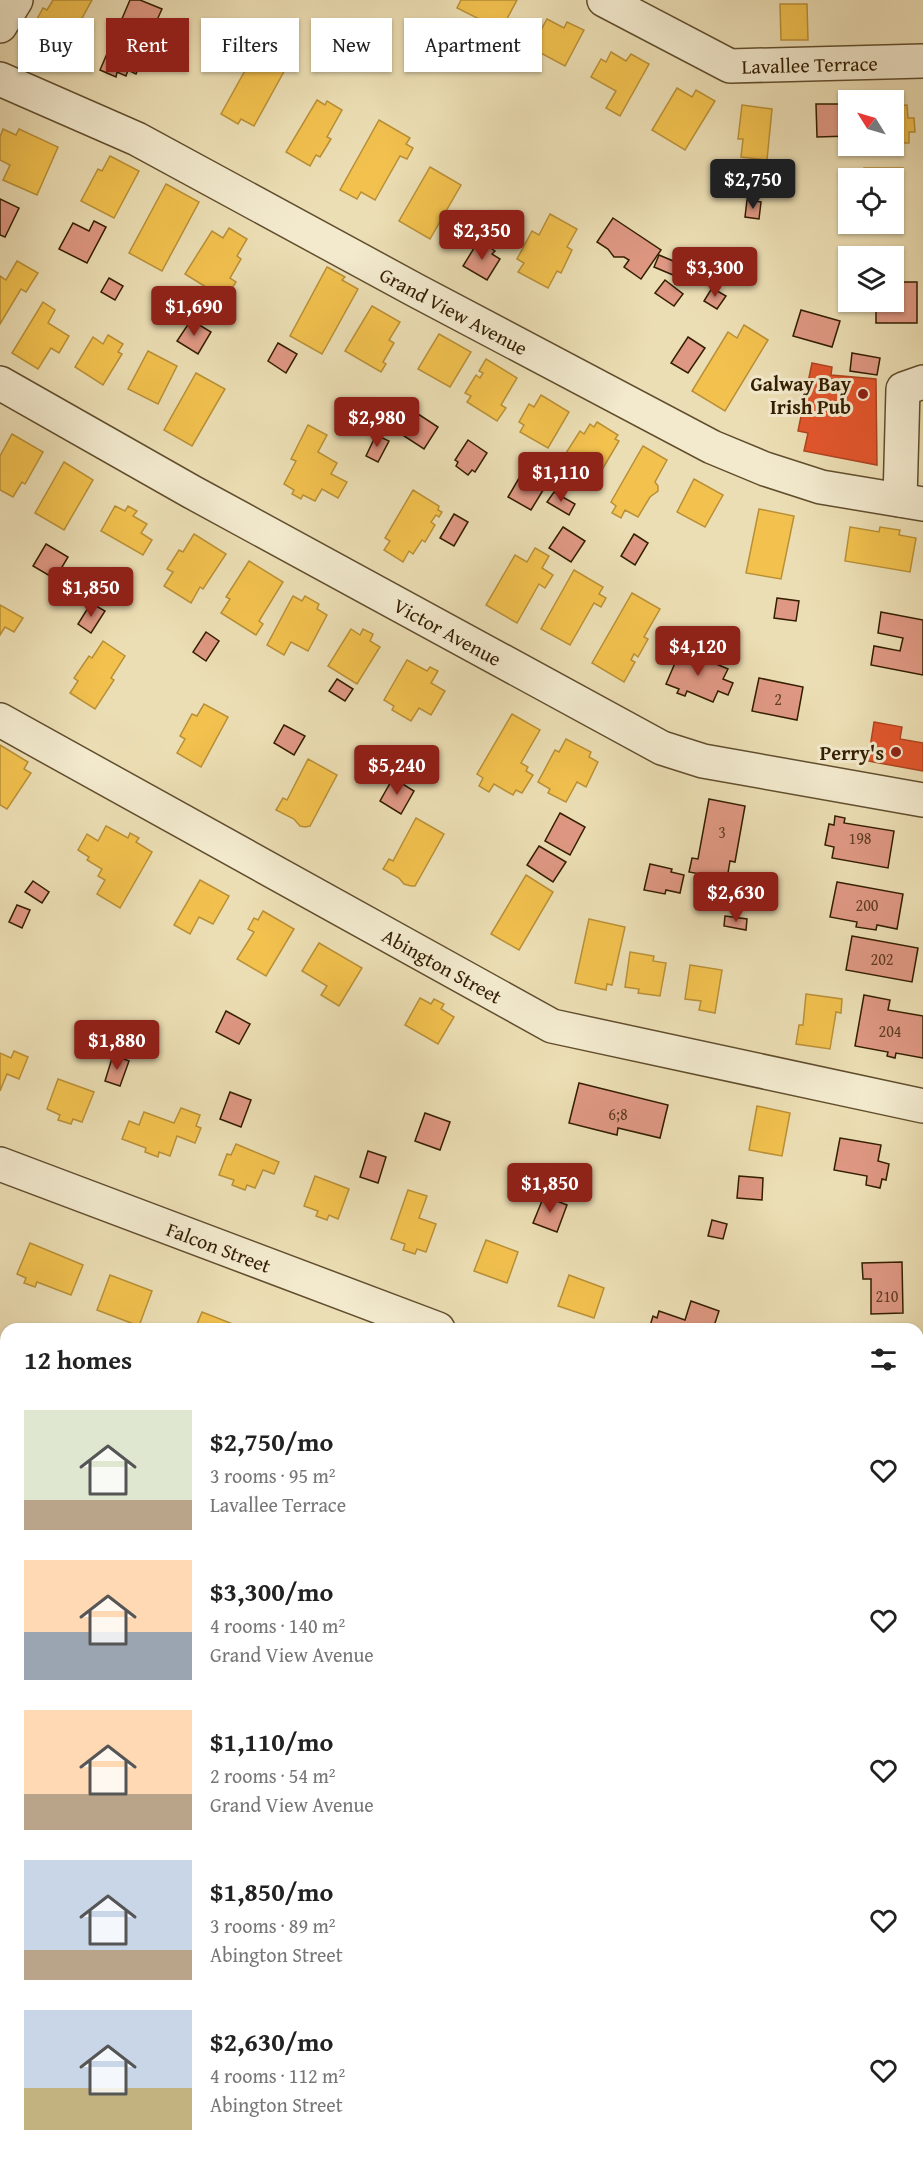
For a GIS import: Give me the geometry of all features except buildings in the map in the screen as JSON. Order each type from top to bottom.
[{"type":"street","points":[[0,26],[16,0]]},
{"type":"street","name":"Lavallee Terrace","points":[[604,0],[730,66],[923,61]]},
{"type":"street","name":"Grand View Avenue","points":[[0,79],[137,139],[426,296],[712,447],[765,469],[821,488],[911,502]]},
{"type":"street","points":[[911,502],[912,449],[903,389],[923,382]]},
{"type":"street","name":"Victor Avenue","points":[[0,383],[202,498],[662,748],[703,761],[923,800]]},
{"type":"street","name":"Abington Street","points":[[0,720],[552,1026],[923,1106]]},
{"type":"street","name":"Falcon Street","points":[[0,1164],[422,1323]]},
{"type":"place","name":"Galway Bay Irish Pub","points":[[863,394]]},
{"type":"place","name":"Perry's","points":[[896,752]]}]
